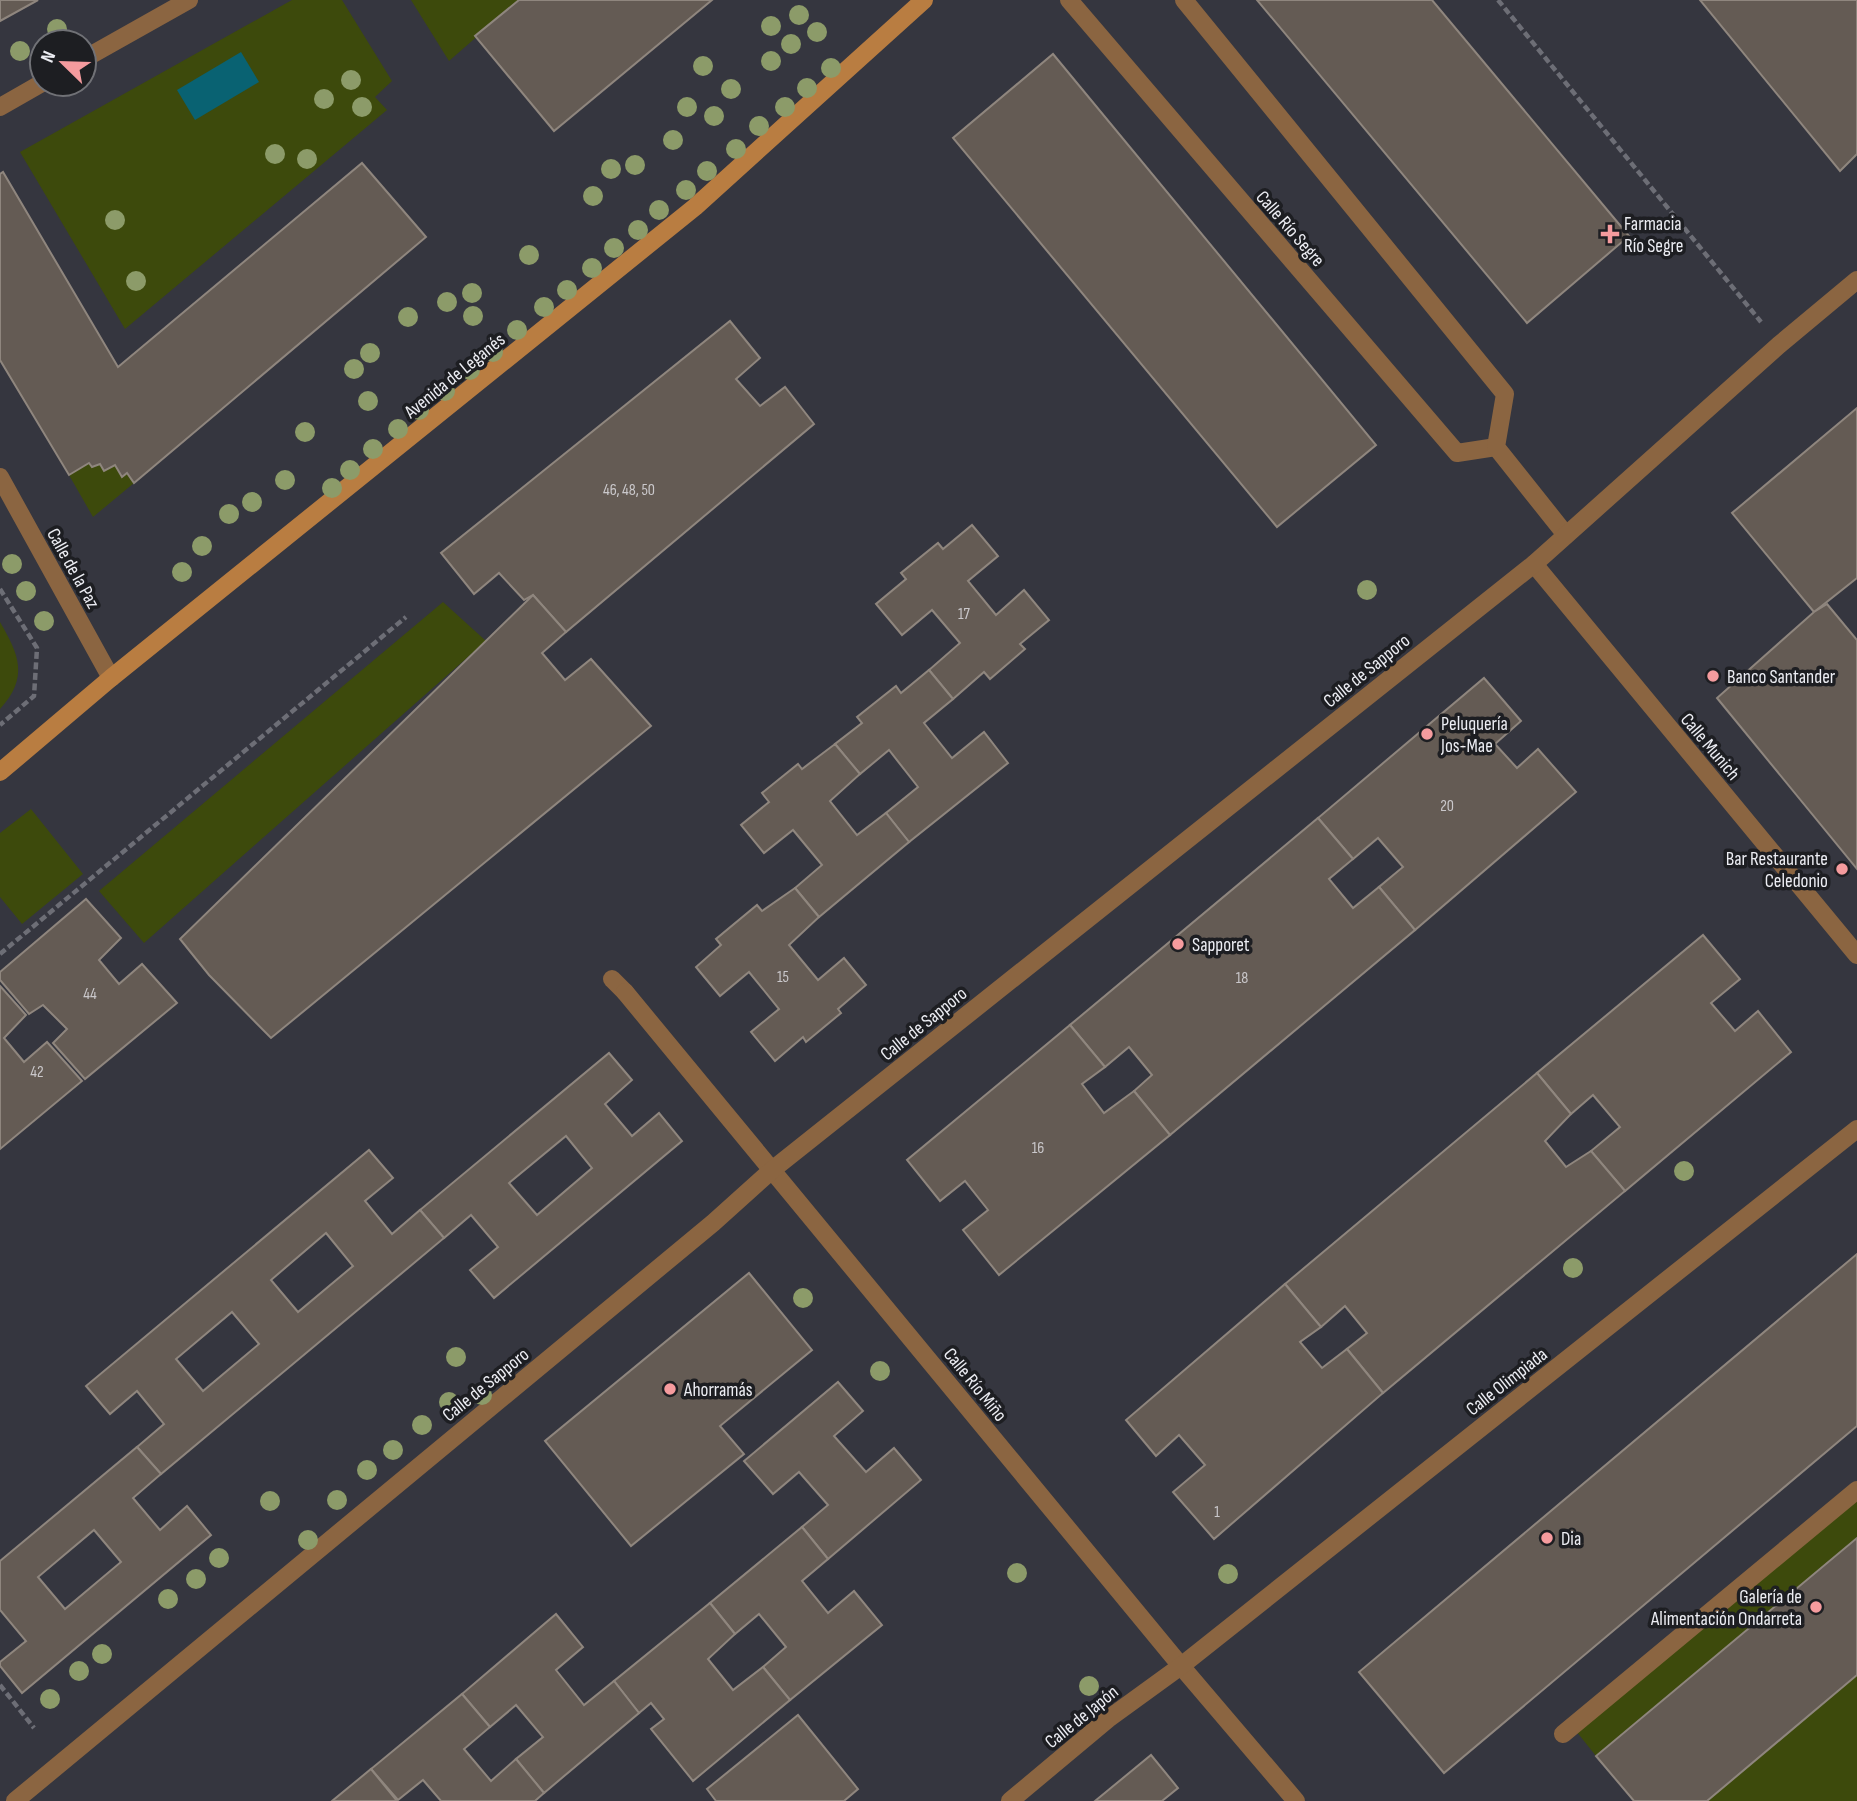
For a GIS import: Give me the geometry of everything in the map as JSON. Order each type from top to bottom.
[{"type":"street","points":[[98,51],[189,0]]},
{"type":"street","name":"Avenida de Leganés","points":[[0,772],[111,678],[695,207],[925,0]]},
{"type":"street","name":"Calle Río Segre","points":[[1069,0],[1457,453],[1496,447]]},
{"type":"street","points":[[1184,0],[1505,394],[1496,447],[1566,535]]},
{"type":"street","points":[[0,107],[28,91]]},
{"type":"street","name":"Calle de Sapporo","points":[[15,1801],[713,1223],[772,1170],[1534,564],[1779,345],[1857,280]]},
{"type":"street","name":"Calle de la Paz","points":[[0,477],[111,678]]},
{"type":"street","name":"Calle Munich","points":[[1534,564],[1857,955]]},
{"type":"street","name":"Calle Río Miño","points":[[618,986],[1181,1667],[1296,1801]]},
{"type":"street","name":"Calle Olimpiada","points":[[1181,1667],[1857,1129]]},
{"type":"street","points":[[1563,1734],[1857,1490]]},
{"type":"street","name":"Calle de Japón","points":[[1010,1801],[1108,1719],[1181,1667]]},
{"type":"path","points":[[1498,0],[1779,345]]},
{"type":"path","points":[[0,589],[37,648],[34,696],[0,725]]},
{"type":"path","points":[[0,954],[406,617]]},
{"type":"path","points":[[0,1685],[34,1728]]},
{"type":"green space","points":[[292,0],[342,0],[392,81],[375,97],[387,110],[125,329],[20,152]]},
{"type":"green space","points":[[411,0],[519,0],[449,61]]},
{"type":"green space","points":[[89,463],[92,467],[100,464],[104,471],[115,465],[127,473],[134,483],[93,517],[69,475]]},
{"type":"green space","points":[[443,602],[486,641],[144,943],[99,891]]},
{"type":"green space","points":[[0,622],[16,656],[18,676],[15,687],[0,709]]},
{"type":"green space","points":[[31,809],[83,874],[22,924],[0,897],[0,833]]},
{"type":"green space","points":[[1857,1490],[1857,1538],[1596,1756],[1572,1726]]},
{"type":"green space","points":[[1857,1675],[1857,1801],[1707,1801]]},
{"type":"water","points":[[241,52],[259,82],[195,120],[177,90]]},
{"type":"building","points":[[0,0],[38,0],[0,21]]},
{"type":"building","points":[[519,0],[712,0],[554,131],[475,36]]},
{"type":"building","points":[[1257,0],[1432,0],[1629,236],[1527,323]]},
{"type":"building","points":[[1700,0],[1857,0],[1857,154],[1840,171]]},
{"type":"building","points":[[1053,54],[1376,445],[1277,527],[953,138]]},
{"type":"building","points":[[362,163],[426,237],[134,483],[127,473],[122,477],[115,465],[104,471],[100,464],[92,467],[89,463],[69,475],[0,360],[0,174],[3,172],[118,367]]},
{"type":"building","points":[[730,321],[760,358],[736,379],[760,406],[785,387],[814,424],[566,632],[533,595],[524,600],[499,573],[474,594],[441,553]]},
{"type":"building","points":[[1857,408],[1857,578],[1814,612],[1732,513]]},
{"type":"building","points":[[972,525],[998,556],[968,581],[996,615],[1024,590],[1049,620],[1020,644],[1025,649],[990,679],[984,672],[953,699],[929,670],[960,643],[932,610],[902,635],[876,604],[906,579],[901,573],[938,543],[943,549]]},
{"type":"building","points":[[533,595],[566,632],[542,653],[565,680],[591,659],[651,726],[271,1038],[209,975],[180,939]]},
{"type":"building","points":[[1827,604],[1857,640],[1857,869],[1717,698],[1814,612]]},
{"type":"building","points":[[929,670],[953,699],[924,723],[952,758],[984,732],[1008,763],[909,842],[886,813],[918,787],[889,750],[860,774],[835,744],[862,723],[857,717],[896,686],[901,693]]},
{"type":"building","points":[[1484,678],[1521,721],[1495,744],[1517,768],[1538,749],[1576,792],[1415,930],[1379,887],[1403,867],[1378,838],[1353,859],[1318,818]]},
{"type":"building","points":[[835,744],[860,774],[830,801],[857,835],[886,813],[909,842],[819,917],[795,888],[822,865],[793,830],[764,853],[741,825],[769,802],[762,793],[798,764],[802,769]]},
{"type":"building","points":[[1318,818],[1353,859],[1329,879],[1353,908],[1379,887],[1415,930],[1170,1135],[1134,1091],[1152,1075],[1129,1047],[1105,1067],[1070,1025]]},
{"type":"building","points":[[795,888],[819,917],[789,945],[818,980],[844,958],[866,985],[838,1009],[841,1013],[806,1042],[803,1037],[775,1061],[751,1032],[779,1009],[749,972],[720,996],[696,967],[721,945],[716,939],[757,905],[762,911]]},
{"type":"building","points":[[86,899],[121,938],[99,960],[119,984],[142,964],[177,1003],[85,1079],[53,1043],[67,1029],[43,1005],[29,1014],[0,980],[0,972]]},
{"type":"building","points":[[1703,935],[1740,979],[1711,1003],[1735,1031],[1758,1011],[1791,1052],[1625,1191],[1591,1151],[1620,1127],[1593,1095],[1571,1114],[1537,1073]]},
{"type":"building","points":[[0,986],[26,1015],[4,1038],[24,1062],[47,1042],[82,1081],[0,1149]]},
{"type":"building","points":[[1070,1025],[1105,1067],[1082,1084],[1104,1113],[1134,1091],[1170,1135],[999,1275],[963,1230],[988,1210],[965,1181],[940,1201],[907,1160]]},
{"type":"building","points":[[609,1053],[632,1080],[605,1104],[632,1136],[659,1113],[682,1141],[494,1298],[470,1270],[498,1247],[471,1215],[444,1238],[420,1210]],"holes":[[[566,1136],[592,1168],[537,1215],[509,1183]]]},
{"type":"building","points":[[1537,1073],[1571,1114],[1545,1141],[1566,1167],[1591,1151],[1625,1191],[1383,1393],[1347,1349],[1367,1333],[1345,1306],[1321,1327],[1285,1284]]},
{"type":"building","points":[[369,1150],[393,1178],[365,1201],[392,1234],[420,1210],[444,1238],[161,1474],[137,1447],[164,1424],[137,1391],[110,1414],[86,1386]],"holes":[[[326,1233],[353,1266],[298,1312],[271,1280]],[[232,1312],[259,1344],[203,1391],[176,1359]]]},
{"type":"building","points":[[1857,1254],[1857,1426],[1444,1773],[1359,1672]]},
{"type":"building","points":[[749,1273],[812,1350],[720,1426],[744,1454],[631,1546],[545,1441]]},
{"type":"building","points":[[1285,1284],[1321,1327],[1300,1342],[1322,1368],[1347,1349],[1383,1393],[1214,1539],[1173,1492],[1205,1465],[1179,1435],[1156,1456],[1126,1420]]},
{"type":"building","points":[[838,1382],[863,1411],[834,1436],[866,1472],[894,1448],[921,1480],[828,1559],[802,1527],[828,1505],[799,1472],[773,1494],[744,1461]]},
{"type":"building","points":[[137,1447],[161,1474],[133,1498],[160,1530],[187,1506],[211,1535],[22,1693],[0,1666],[0,1662],[26,1641],[0,1610],[0,1561]],"holes":[[[94,1530],[121,1562],[65,1609],[38,1577]]]},
{"type":"building","points":[[802,1527],[828,1559],[802,1581],[828,1613],[854,1591],[882,1625],[790,1700],[763,1667],[786,1647],[759,1614],[735,1634],[710,1603]]},
{"type":"building","name":"Galería de Alimentación Ondarreta","points":[[1857,1538],[1857,1675],[1707,1801],[1634,1801],[1596,1756]]},
{"type":"building","points":[[710,1603],[735,1634],[708,1659],[733,1690],[763,1667],[790,1700],[693,1781],[651,1729],[664,1719],[651,1703],[639,1713],[614,1681]]},
{"type":"building","points":[[556,1614],[583,1647],[556,1670],[584,1705],[614,1681],[639,1713],[544,1793],[516,1759],[543,1737],[516,1705],[490,1727],[462,1694]]},
{"type":"building","points":[[462,1694],[490,1727],[464,1749],[491,1781],[516,1759],[544,1793],[535,1801],[441,1801],[423,1780],[398,1800],[371,1769]]},
{"type":"building","points":[[798,1715],[858,1789],[844,1801],[716,1801],[707,1789]]},
{"type":"building","points":[[1151,1755],[1178,1788],[1162,1801],[1095,1801]]},
{"type":"building","points":[[371,1769],[397,1801],[332,1801]]},
{"type":"place","name":"Farmacia Río Segre","points":[[1610,234]]},
{"type":"place","name":"Banco Santander","points":[[1713,676]]},
{"type":"place","name":"Peluquería Jos-Mae","points":[[1427,734]]},
{"type":"place","name":"Bar Restaurante Celedonio","points":[[1842,869]]},
{"type":"place","name":"Sapporet","points":[[1178,944]]},
{"type":"place","name":"Ahorramás","points":[[670,1389]]},
{"type":"place","name":"Dia","points":[[1547,1538]]},
{"type":"place","name":"Galería de Alimentación Ondarreta","points":[[1816,1607]]}]
